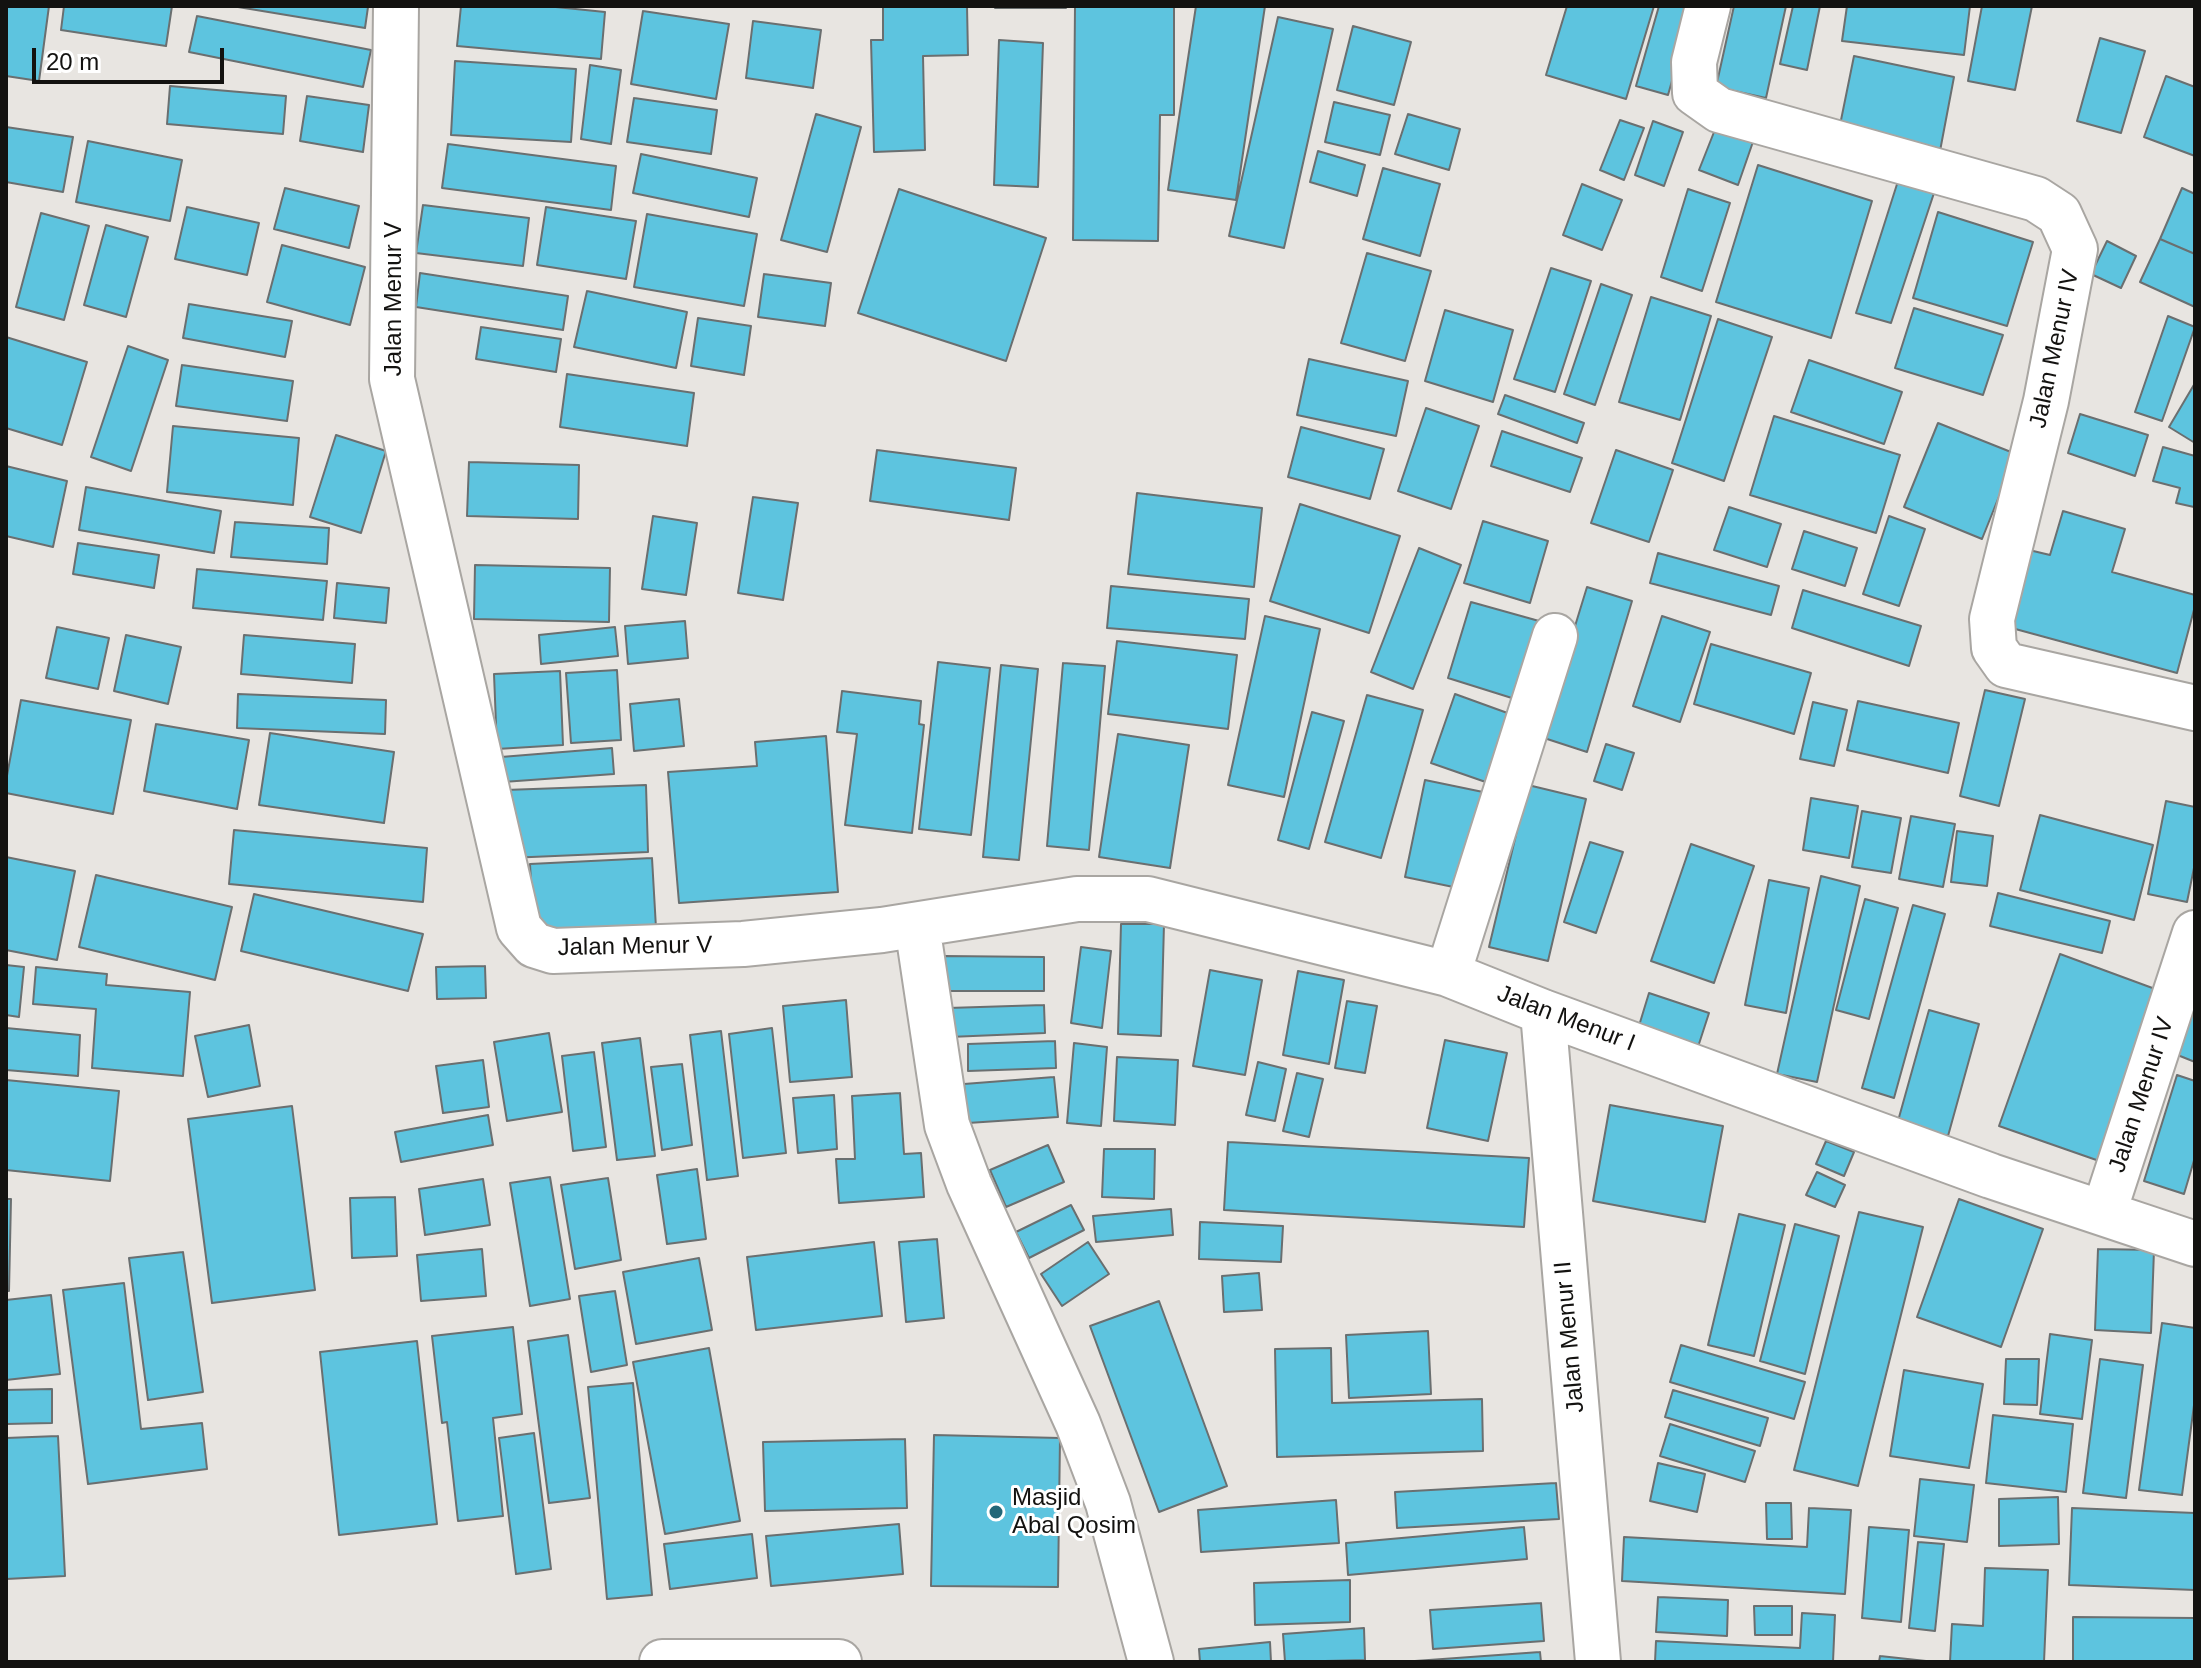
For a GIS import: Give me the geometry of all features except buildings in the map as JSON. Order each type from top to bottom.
[{"type":"street","name":"Jalan Menur V","points":[[396,6],[392,379],[519,928],[534,945],[553,951],[743,944],[917,925]]},
{"type":"street","name":"Jalan Menur IV","points":[[1708,6],[1694,62],[1695,93],[1719,110],[2036,199],[2059,214],[2075,249],[2046,401],[1992,619],[1994,648],[2006,665],[2195,708]]},
{"type":"street","points":[[1448,974],[1555,636]]},
{"type":"street","name":"Jalan Menur I","points":[[917,925],[1077,899],[1148,899],[1448,974],[1543,1012],[1991,1176],[2195,1244]]},
{"type":"street","points":[[917,925],[947,1125],[969,1184],[1078,1424],[1108,1503],[1151,1662]]},
{"type":"street","name":"Jalan Menur IV","points":[[2104,1212],[2195,933]]},
{"type":"street","name":"Jalan Menur II","points":[[1543,1012],[1598,1662]]},
{"type":"street","points":[[662,1662],[839,1662]]},
{"type":"place","name":"Masjid Abal Qosim","points":[[996,1512]]}]
